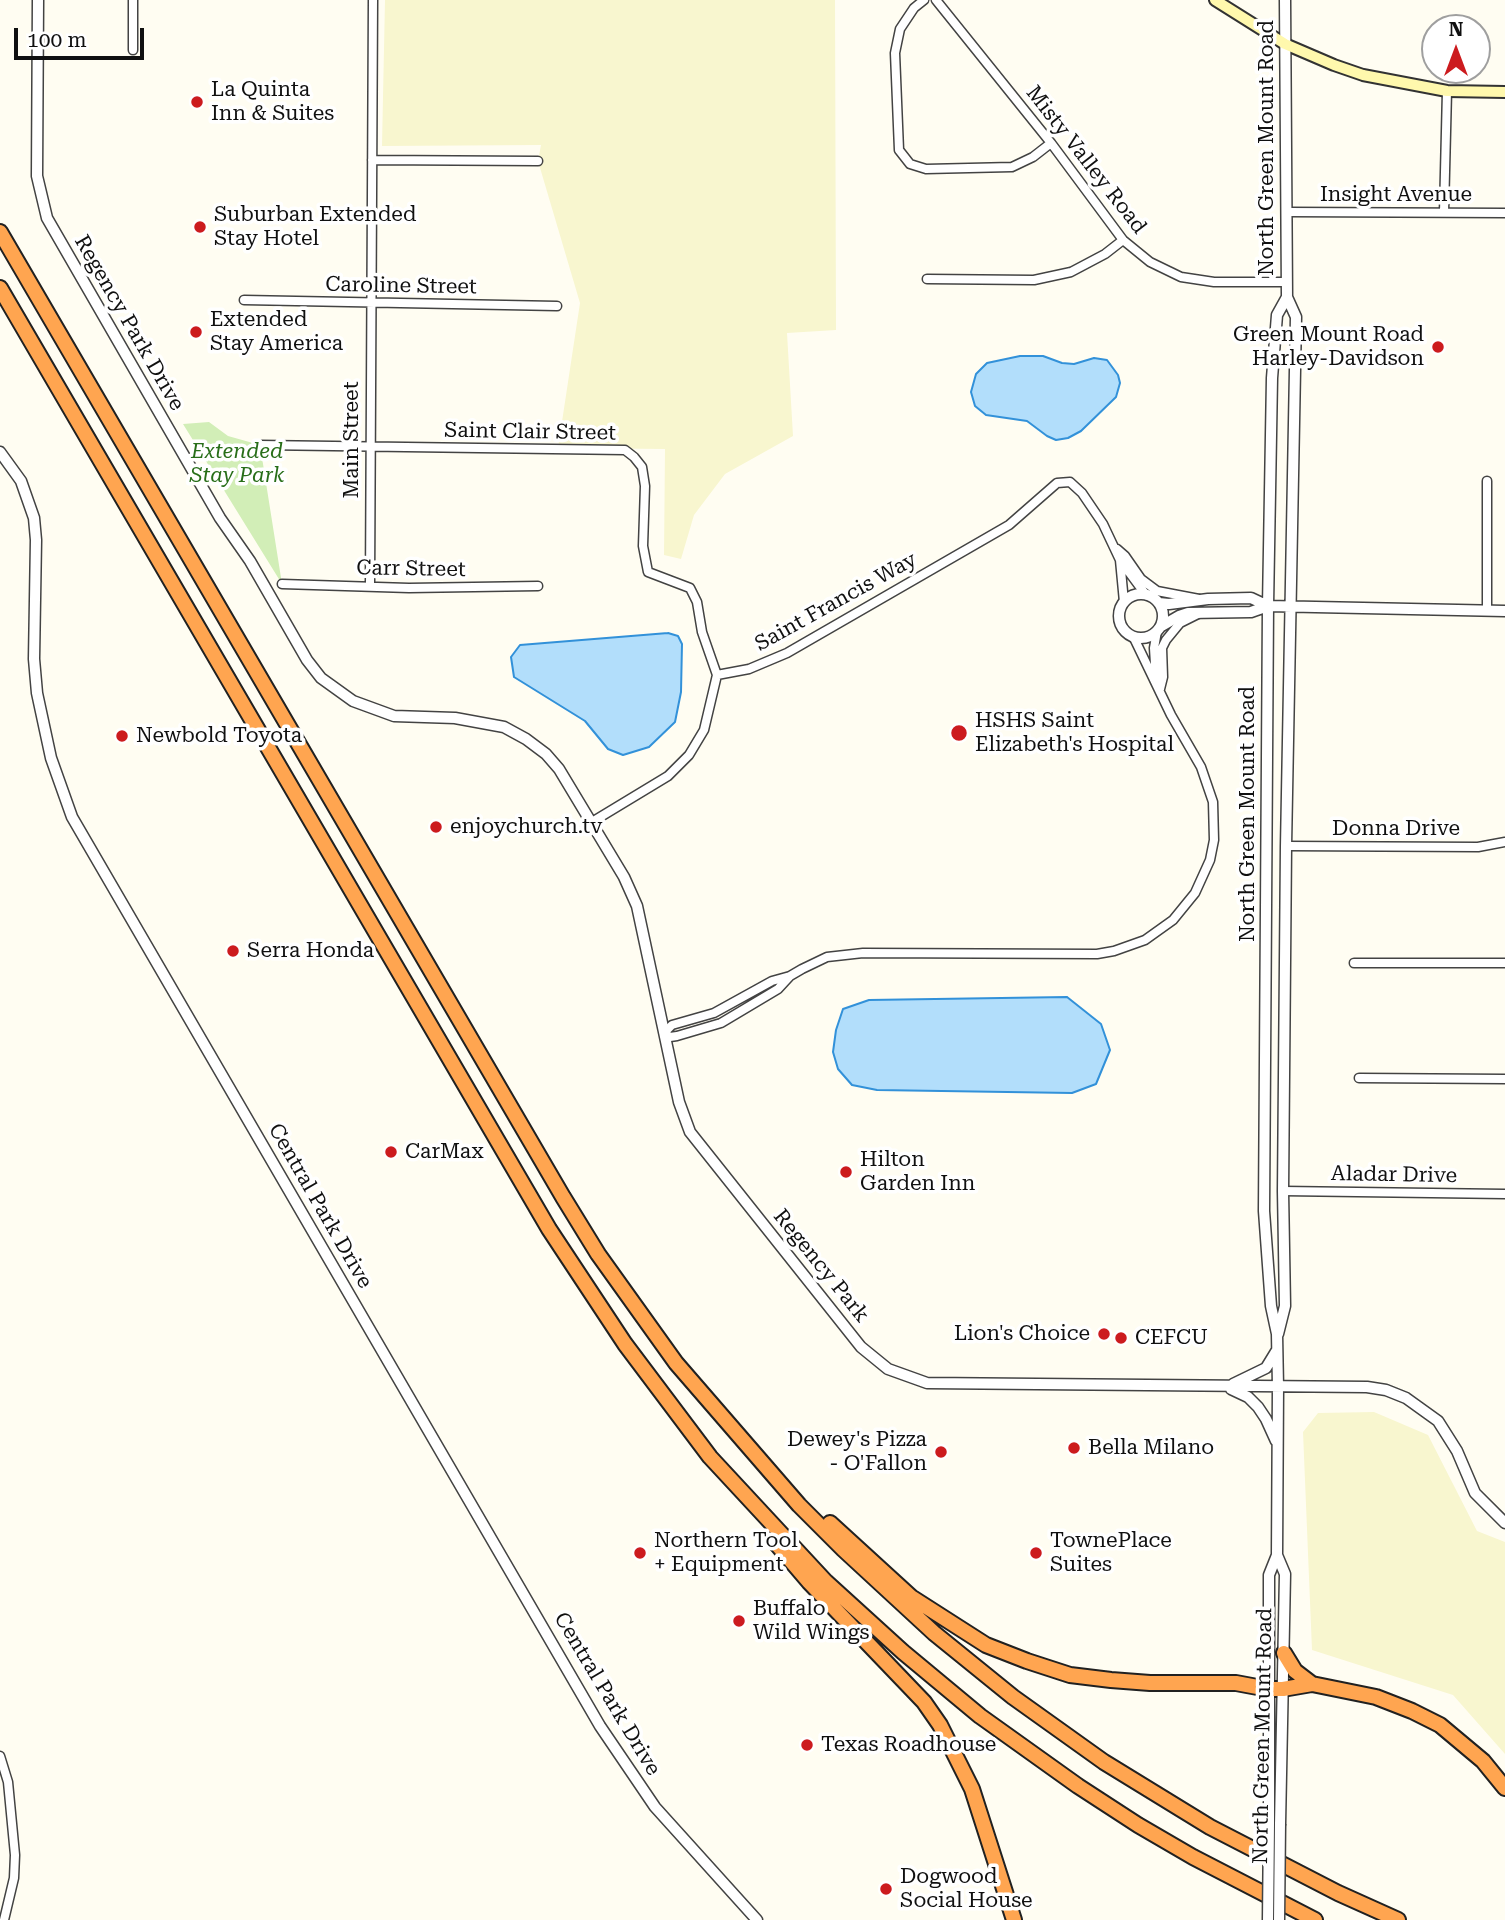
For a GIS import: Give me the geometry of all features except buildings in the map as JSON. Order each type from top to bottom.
[{"type":"highway","points":[[0,232],[577,1220],[676,1363],[816,1523],[894,1598],[1054,1728],[1157,1796],[1210,1827],[1303,1876],[1398,1920]]},
{"type":"highway","points":[[0,288],[542,1217],[625,1344],[710,1457],[834,1590],[980,1716],[1034,1756],[1138,1825],[1315,1920]]},
{"type":"highway","points":[[710,1457],[722,1481],[809,1582],[924,1702],[940,1724],[972,1789],[1014,1920]]},
{"type":"highway","points":[[787,1489],[808,1502],[911,1597],[986,1645],[1070,1675],[1150,1684],[1236,1683],[1275,1689],[1312,1684],[1376,1697],[1440,1725],[1483,1760],[1505,1788]]},
{"type":"highway","points":[[1284,1653],[1295,1671],[1312,1684]]},
{"type":"main road","points":[[1214,0],[1285,44],[1363,75],[1447,90],[1505,92]]},
{"type":"street","name":"Regency Park Drive","points":[[38,0],[37,176],[47,218],[220,518],[250,561],[307,660],[334,688],[352,701],[375,711],[394,716],[479,721],[504,727],[526,738],[559,769],[592,822]]},
{"type":"street","points":[[133,0],[133,50]]},
{"type":"street","name":"Main Street","points":[[370,586],[373,0]]},
{"type":"street","points":[[924,0],[914,8],[900,29],[895,53],[899,150],[910,164],[926,169],[1012,167],[1033,157],[1051,143]]},
{"type":"street","name":"Misty Valley Road","points":[[936,0],[1051,143],[1123,240],[1150,262],[1181,277],[1214,282],[1287,282]]},
{"type":"street","name":"North Green Mount Road","points":[[1279,1920],[1280,1824],[1269,1575],[1277,1555],[1278,1334],[1285,1306],[1283,1191],[1286,846],[1296,317],[1287,297],[1284,0]]},
{"type":"street","points":[[1444,212],[1447,90]]},
{"type":"street","points":[[372,160],[538,162]]},
{"type":"street","name":"Insight Avenue","points":[[1288,212],[1505,213]]},
{"type":"street","points":[[927,279],[1034,280],[1071,272],[1105,254],[1123,240]]},
{"type":"street","name":"North Green Mount Road","points":[[1278,1334],[1270,1306],[1264,1210],[1268,606],[1272,378],[1277,315],[1287,297]]},
{"type":"street","name":"Caroline Street","points":[[244,300],[557,306]]},
{"type":"street","name":"Saint Clair Street","points":[[260,445],[625,450],[642,467],[645,486],[643,546],[649,572],[690,588],[697,602],[702,632],[717,675]]},
{"type":"street","name":"Central Park Drive","points":[[0,452],[21,481],[34,518],[34,659],[37,693],[51,758],[72,817],[605,1734],[655,1807],[757,1920]]},
{"type":"street","name":"Saint Francis Way","points":[[717,675],[758,666],[797,647],[1009,525],[1061,481],[1070,482],[1082,493],[1103,524],[1120,560],[1146,595]]},
{"type":"street","points":[[1487,481],[1487,611]]},
{"type":"street","name":"Saint Francis Way","points":[[1115,547],[1141,579],[1157,591],[1199,599]]},
{"type":"street","name":"Saint Francis Way","points":[[1120,560],[1124,602]]},
{"type":"street","name":"Carr Street","points":[[282,584],[409,589],[538,586]]},
{"type":"street","points":[[664,1034],[677,1036],[722,1023],[778,989],[790,976],[813,963],[844,954],[1097,954],[1132,946],[1159,931],[1185,907],[1203,877],[1212,850],[1215,822],[1213,802],[1207,780],[1171,715],[1134,638],[1120,625],[1119,611],[1124,602],[1136,594],[1168,604],[1199,599],[1251,598],[1268,606]]},
{"type":"street","points":[[1156,680],[1154,648],[1163,617],[1158,603]]},
{"type":"street","points":[[1134,638],[1149,637],[1179,616],[1201,612],[1251,612],[1268,606],[1505,611]]},
{"type":"street","points":[[1160,689],[1163,677],[1161,658],[1166,640],[1180,623],[1201,612]]},
{"type":"street","points":[[592,822],[668,776],[689,755],[704,730],[717,675]]},
{"type":"street","name":"Regency Park","points":[[592,822],[624,877],[637,906],[682,1112],[700,1147],[861,1347],[888,1369],[927,1383],[948,1384],[1367,1387],[1386,1390],[1406,1398],[1438,1421],[1457,1451],[1475,1493],[1505,1523]]},
{"type":"street","name":"Donna Drive","points":[[1286,846],[1478,847],[1505,842]]},
{"type":"street","points":[[1354,963],[1505,963]]},
{"type":"street","points":[[1359,1078],[1505,1079]]},
{"type":"street","name":"Aladar Drive","points":[[1283,1191],[1505,1195]]},
{"type":"street","points":[[1227,1387],[1266,1368],[1278,1349]]},
{"type":"street","points":[[1227,1387],[1248,1397],[1257,1406],[1278,1445]]},
{"type":"street","name":"North Green Mount Road","points":[[1268,1920],[1275,1689],[1284,1653],[1285,1574],[1277,1555]]},
{"type":"street","points":[[0,1756],[8,1782],[15,1855],[14,1878],[4,1920]]},
{"type":"shaded area","points":[[385,0],[835,0],[836,330],[787,333],[793,436],[725,474],[694,515],[681,559],[664,555],[665,449],[558,448],[580,303],[538,161],[541,145],[382,146]]},
{"type":"shaded area","points":[[1374,1412],[1428,1435],[1477,1531],[1505,1542],[1505,1754],[1453,1695],[1312,1650],[1303,1432],[1318,1413]]},
{"type":"green space","name":"Extended Stay Park","points":[[209,422],[228,436],[260,445],[282,584],[183,424]]},
{"type":"water","points":[[1020,356],[1043,356],[1074,364],[1094,358],[1107,360],[1118,375],[1120,383],[1116,397],[1081,431],[1068,438],[1056,440],[1027,421],[986,415],[975,406],[971,392],[976,374],[987,363]]},
{"type":"water","points":[[668,633],[678,636],[682,644],[681,692],[675,722],[649,747],[623,755],[608,749],[585,721],[514,677],[511,657],[520,645]]},
{"type":"water","points":[[1067,997],[1101,1024],[1110,1050],[1096,1084],[1072,1093],[877,1090],[852,1085],[838,1069],[833,1052],[843,1009],[869,1000]]},
{"type":"place","name":"La Quinta Inn & Suites","points":[[197,102]]},
{"type":"place","name":"Suburban Extended Stay Hotel","points":[[200,227]]},
{"type":"place","name":"Extended Stay America","points":[[196,332]]},
{"type":"place","name":"Green Mount Road Harley-Davidson","points":[[1438,347]]},
{"type":"place","name":"HSHS Saint Elizabeth's Hospital","points":[[959,733]]},
{"type":"place","name":"Newbold Toyota","points":[[122,736]]},
{"type":"place","name":"enjoychurch.tv","points":[[436,827]]},
{"type":"place","name":"Serra Honda","points":[[233,951]]},
{"type":"place","name":"CarMax","points":[[391,1152]]},
{"type":"place","name":"Hilton Garden Inn","points":[[846,1172]]},
{"type":"place","name":"Lion's Choice","points":[[1104,1334]]},
{"type":"place","name":"CEFCU","points":[[1121,1338]]},
{"type":"place","name":"Bella Milano","points":[[1074,1448]]},
{"type":"place","name":"Dewey's Pizza - O'Fallon","points":[[941,1452]]},
{"type":"place","name":"Northern Tool + Equipment","points":[[640,1553]]},
{"type":"place","name":"TownePlace Suites","points":[[1036,1553]]},
{"type":"place","name":"Buffalo Wild Wings","points":[[739,1621]]},
{"type":"place","name":"Texas Roadhouse","points":[[807,1745]]},
{"type":"place","name":"Dogwood Social House","points":[[886,1889]]}]
